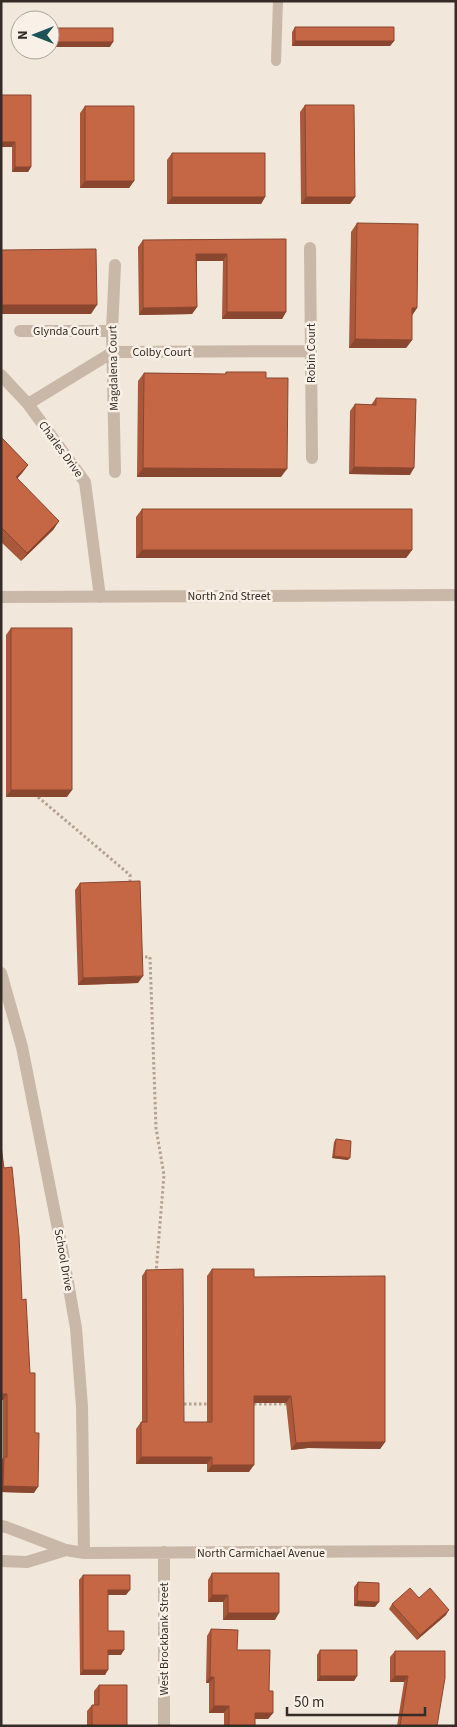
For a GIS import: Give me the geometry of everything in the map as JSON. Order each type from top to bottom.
[{"type":"street","name":"Robin Court","points":[[310,248],[312,458]]},
{"type":"street","name":"Magdalena Court","points":[[115,264],[112,332],[115,472]]},
{"type":"street","name":"Glynda Court","points":[[20,331],[112,332]]},
{"type":"street","name":"Colby Court","points":[[113,352],[311,351]]},
{"type":"street","points":[[28,404],[113,352]]},
{"type":"street","name":"Charles Drive","points":[[1,375],[28,404],[85,482],[100,597]]},
{"type":"street","name":"North 2nd Street","points":[[1,597],[456,595]]},
{"type":"street","name":"School Drive","points":[[1,973],[22,1047],[76,1328],[82,1407],[84,1553]]},
{"type":"street","name":"North Carmichael Avenue","points":[[1,1526],[6,1526],[66,1550],[84,1553],[456,1551]]},
{"type":"street","name":"North Carmichael Avenue","points":[[1,1560],[27,1562],[66,1550]]},
{"type":"street","name":"West Brockbank Street","points":[[164,1552],[164,1726]]},
{"type":"lane","points":[[276,60],[278,1]]},
{"type":"path","points":[[38,797],[130,876],[130,888]]},
{"type":"path","points":[[137,957],[150,957],[156,1128],[164,1174],[155,1276]]},
{"type":"path","points":[[179,1404],[207,1404]]},
{"type":"path","points":[[249,1404],[296,1404]]},
{"type":"building","points":[[295,27],[394,27],[394,41],[295,41]]},
{"type":"building","points":[[60,28],[113,28],[113,42],[60,42]]},
{"type":"building","points":[[1,95],[31,95],[31,167],[15,167],[15,142],[1,142]]},
{"type":"building","points":[[305,105],[354,105],[355,197],[306,197]]},
{"type":"building","points":[[85,106],[134,106],[134,181],[85,181]]},
{"type":"building","points":[[172,153],[265,153],[265,197],[172,197]]},
{"type":"building","points":[[357,223],[418,224],[417,308],[412,308],[412,340],[355,339]]},
{"type":"building","points":[[286,239],[286,312],[227,312],[227,254],[196,254],[197,307],[143,308],[143,240]]},
{"type":"building","points":[[96,249],[97,305],[2,305],[1,250]]},
{"type":"building","points":[[226,372],[266,372],[266,378],[288,378],[287,469],[143,468],[144,373],[226,374]]},
{"type":"building","points":[[376,398],[416,399],[414,468],[354,467],[355,404],[376,405]]},
{"type":"building","points":[[1,437],[28,465],[16,477],[59,521],[27,553],[1,527]]},
{"type":"building","points":[[142,509],[412,509],[412,550],[142,550]]},
{"type":"building","points":[[11,628],[72,628],[72,790],[11,790]]},
{"type":"building","points":[[140,881],[143,976],[83,978],[80,883]]},
{"type":"building","points":[[336,1139],[351,1141],[350,1158],[334,1156]]},
{"type":"building","points":[[1,1146],[4,1168],[12,1167],[19,1236],[22,1300],[26,1299],[30,1373],[35,1373],[35,1433],[39,1433],[38,1487],[3,1486],[4,1457],[7,1457],[7,1394],[1,1394]]},
{"type":"building","points":[[183,1269],[184,1422],[212,1422],[212,1269],[254,1269],[254,1277],[385,1276],[385,1442],[296,1443],[291,1396],[254,1396],[254,1465],[212,1465],[212,1457],[141,1457],[141,1422],[147,1422],[146,1270]]},
{"type":"building","points":[[212,1573],[279,1573],[279,1613],[228,1613],[228,1595],[212,1595]]},
{"type":"building","points":[[83,1575],[130,1575],[130,1590],[108,1590],[108,1631],[124,1631],[124,1650],[108,1650],[108,1670],[83,1670]]},
{"type":"building","points":[[358,1582],[379,1583],[379,1602],[357,1601]]},
{"type":"building","points":[[410,1588],[419,1598],[430,1588],[449,1610],[420,1635],[392,1604]]},
{"type":"building","points":[[211,1629],[238,1630],[237,1650],[270,1650],[269,1691],[273,1691],[273,1713],[255,1713],[255,1726],[229,1726],[229,1706],[214,1706],[214,1677],[210,1677]]},
{"type":"building","points":[[320,1650],[357,1650],[357,1676],[320,1676]]},
{"type":"building","points":[[395,1651],[445,1651],[445,1678],[437,1726],[400,1726],[408,1676],[395,1676]]},
{"type":"building","points":[[99,1685],[127,1685],[127,1726],[92,1726],[92,1705],[99,1705]]}]
